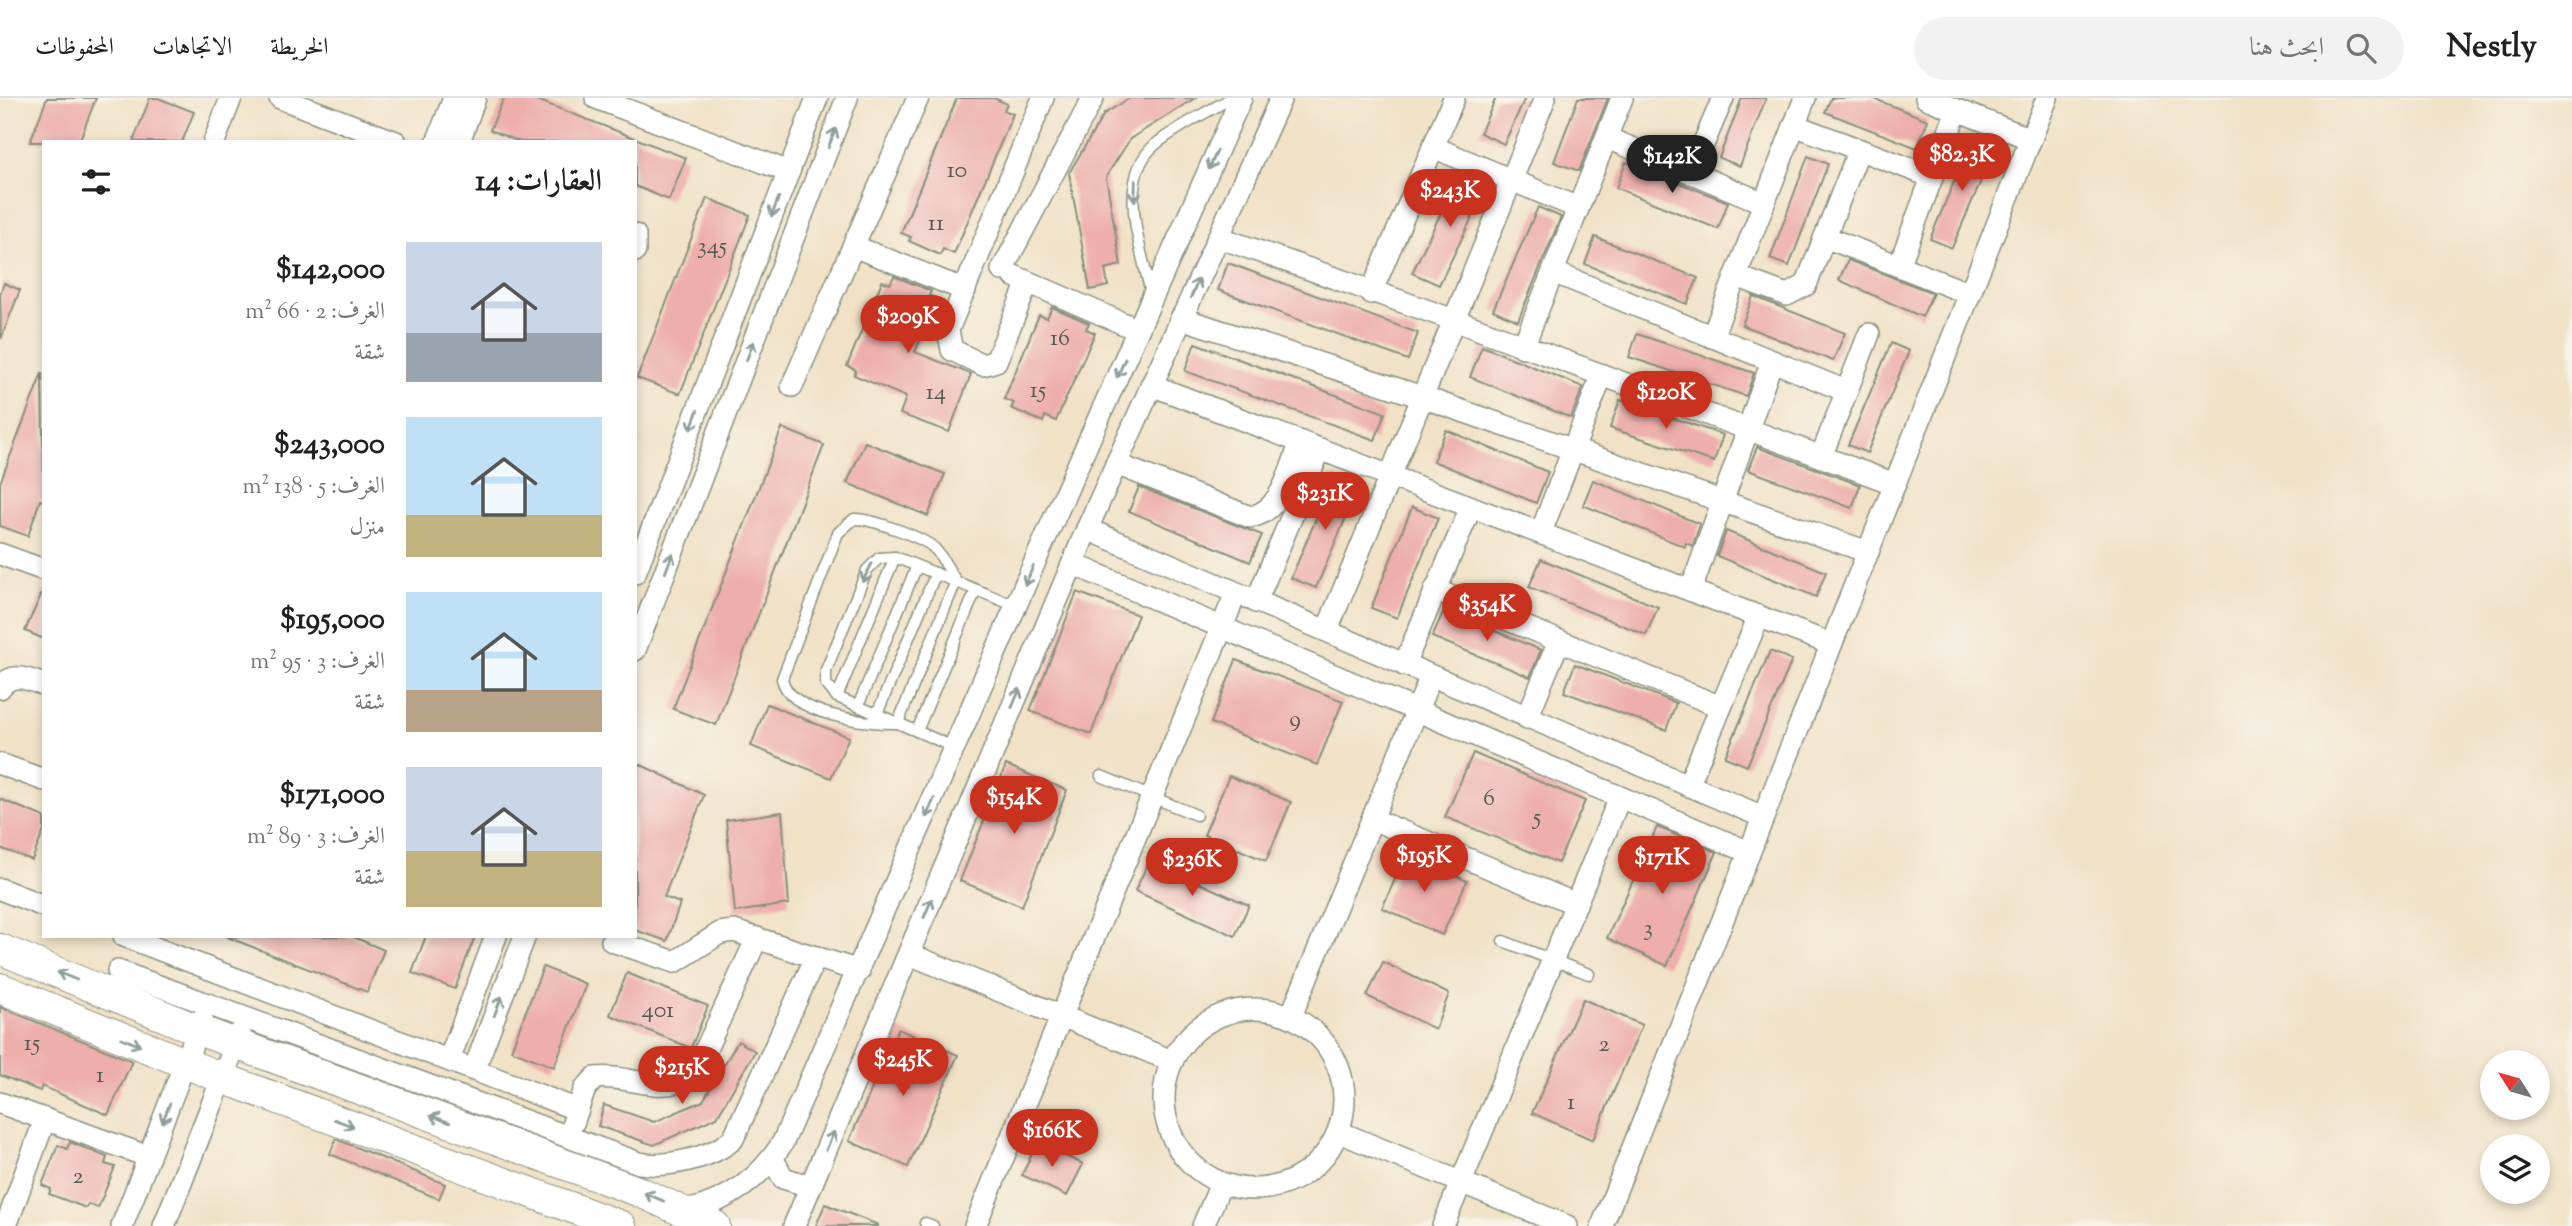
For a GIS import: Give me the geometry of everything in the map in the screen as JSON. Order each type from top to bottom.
[{"type":"street","points":[[215,140],[231,98]]},
{"type":"street","points":[[280,98],[391,140]]},
{"type":"street","points":[[439,140],[454,98]]},
{"type":"street","points":[[459,140],[475,98]]},
{"type":"street","points":[[596,98],[789,172]]},
{"type":"street","points":[[637,568],[817,98]]},
{"type":"street","points":[[637,645],[847,98]]},
{"type":"street","points":[[792,386],[918,98]]},
{"type":"street","points":[[1028,282],[998,358],[988,365],[957,355],[948,344],[948,330],[1043,98]]},
{"type":"street","points":[[1002,270],[1093,98]]},
{"type":"street","points":[[688,1211],[726,1198],[759,1174],[773,1159],[792,1124],[1016,606],[1241,98]]},
{"type":"street","points":[[794,1226],[1087,529],[1281,98]]},
{"type":"street","points":[[1371,293],[1454,98]]},
{"type":"street","points":[[1327,630],[1545,98]]},
{"type":"street","points":[[1523,347],[1622,98]]},
{"type":"street","points":[[1712,337],[1805,98]]},
{"type":"street","points":[[1926,98],[2031,139]]},
{"type":"street","points":[[1602,1226],[2047,98]]},
{"type":"street","points":[[1691,173],[1720,99]]},
{"type":"street","points":[[1899,266],[1957,110]]},
{"type":"street","points":[[1794,125],[1932,177]]},
{"type":"street","points":[[1606,138],[1764,203]]},
{"type":"street","points":[[1433,147],[1578,208]]},
{"type":"street","points":[[1736,276],[1787,295],[1806,285],[1860,150]]},
{"type":"street","points":[[1218,237],[1454,320],[1895,484]]},
{"type":"street","points":[[1825,237],[1970,293]]},
{"type":"street","points":[[853,246],[965,290]]},
{"type":"street","points":[[977,260],[1138,330]]},
{"type":"street","points":[[1553,272],[1846,391]]},
{"type":"street","points":[[1181,318],[1422,397],[1868,552]]},
{"type":"street","points":[[1821,457],[1869,334]]},
{"type":"street","points":[[1691,590],[1772,361]]},
{"type":"street","points":[[1541,532],[1602,375]]},
{"type":"street","points":[[1152,385],[1832,644]]},
{"type":"street","points":[[1256,602],[1286,504],[1311,445]]},
{"type":"street","points":[[1116,464],[1243,516],[1266,512],[1286,504]]},
{"type":"street","points":[[1404,665],[1471,507]]},
{"type":"street","points":[[1087,529],[1763,817]]},
{"type":"street","points":[[0,554],[42,569]]},
{"type":"street","points":[[1073,564],[1749,852]]},
{"type":"street","points":[[1435,590],[1721,707]]},
{"type":"street","points":[[975,1226],[1236,593]]},
{"type":"street","points":[[1688,786],[1759,616]]},
{"type":"street","points":[[1527,718],[1559,641]]},
{"type":"street","points":[[1291,1016],[1431,676]]},
{"type":"street","points":[[0,688],[6,681],[18,677],[42,684]]},
{"type":"street","points":[[0,764],[42,779]]},
{"type":"street","points":[[1443,1226],[1620,797]]},
{"type":"street","points":[[1372,820],[1576,904]]},
{"type":"street","points":[[0,889],[42,905]]},
{"type":"street","points":[[612,941],[676,962],[726,931],[757,938],[859,971]]},
{"type":"street","points":[[449,1060],[495,938]]},
{"type":"street","points":[[474,1070],[524,938]]},
{"type":"street","points":[[568,1137],[587,1084],[595,1078],[669,1085],[691,1076],[757,938]]},
{"type":"street","points":[[124,986],[137,939],[578,1110]]},
{"type":"street","points":[[0,949],[124,986],[241,1031],[688,1211],[715,1226]]},
{"type":"street","points":[[909,954],[1172,1061]]},
{"type":"street","points":[[241,1031],[568,1137],[639,1163],[657,1165],[727,1144],[737,1133],[816,957]]},
{"type":"street","points":[[0,988],[222,1078],[621,1226]]},
{"type":"street","points":[[1264,1009],[1291,1016],[1314,1031],[1323,1041],[1332,1052],[1343,1078],[1345,1105],[1339,1132],[1324,1157],[1303,1176],[1277,1187],[1248,1190],[1221,1184],[1195,1169],[1176,1146],[1166,1119],[1164,1089],[1172,1061],[1188,1038],[1210,1020],[1236,1011],[1264,1009]]},
{"type":"street","points":[[122,1226],[203,1017]]},
{"type":"street","points":[[164,1226],[241,1031]]},
{"type":"street","points":[[0,1103],[149,1157]]},
{"type":"street","points":[[6,1226],[45,1119]]},
{"type":"street","points":[[1339,1132],[1567,1226]]},
{"type":"street","points":[[773,1159],[782,1178],[803,1184],[813,1181]]},
{"type":"street","points":[[1203,1226],[1221,1184]]},
{"type":"lane","points":[[1152,299],[1135,211],[1136,175],[1154,145],[1231,98]]},
{"type":"lane","points":[[898,723],[851,720],[801,702],[788,694],[784,687],[783,670],[834,540],[847,522],[868,521],[932,547],[956,582]]},
{"type":"lane","points":[[956,748],[837,696],[826,684],[826,670],[867,570],[879,558],[895,557],[1016,606]]},
{"type":"lane","points":[[837,696],[895,557]]},
{"type":"lane","points":[[858,706],[917,566]]},
{"type":"lane","points":[[877,714],[936,573]]},
{"type":"lane","points":[[898,723],[956,582]]},
{"type":"lane","points":[[918,731],[976,590]]},
{"type":"lane","points":[[1101,776],[1196,815]]},
{"type":"lane","points":[[1503,941],[1589,974]]},
{"type":"building","points":[[47,98],[96,98],[80,140],[30,142]]},
{"type":"building","points":[[150,98],[158,98],[194,112],[183,140],[134,140]]},
{"type":"building","points":[[504,98],[532,98],[686,158],[669,200],[637,187],[637,140],[515,140],[490,130]]},
{"type":"building","points":[[957,98],[994,98],[1007,104],[1004,110],[1013,114],[954,254],[943,249],[940,255],[909,241],[911,237],[901,233]]},
{"type":"building","points":[[1130,98],[1195,98],[1130,139],[1106,177],[1121,265],[1105,269],[1108,286],[1090,290],[1069,173],[1104,114]]},
{"type":"building","points":[[1496,98],[1525,98],[1504,144],[1480,133]]},
{"type":"building","points":[[1578,98],[1608,98],[1579,171],[1554,162]]},
{"type":"building","points":[[1742,98],[1766,98],[1740,166],[1719,158]]},
{"type":"building","points":[[1831,98],[1872,98],[1928,120],[1917,148],[1825,112]]},
{"type":"building","points":[[1972,139],[1995,148],[1952,248],[1930,239]]},
{"type":"building","points":[[1808,156],[1828,164],[1789,266],[1770,259]]},
{"type":"building","points":[[1626,162],[1728,202],[1718,229],[1616,188]]},
{"type":"building","points":[[1460,173],[1488,185],[1439,285],[1412,273]]},
{"type":"building","points":[[707,198],[750,215],[680,394],[637,378]]},
{"type":"building","points":[[1538,207],[1561,217],[1518,321],[1493,310]]},
{"type":"building","points":[[1595,237],[1698,278],[1687,304],[1585,264]]},
{"type":"building","points":[[1848,260],[1933,293],[1922,317],[1839,280]]},
{"type":"building","points":[[1228,263],[1418,333],[1408,360],[1218,290]]},
{"type":"building","points":[[894,276],[931,291],[929,295],[938,300],[915,352],[971,374],[949,432],[900,414],[906,397],[854,375],[856,370],[847,366],[882,281],[890,284]]},
{"type":"building","points":[[4,283],[20,290],[1,339],[0,294]]},
{"type":"building","points":[[1753,296],[1845,333],[1833,361],[1742,325]]},
{"type":"building","points":[[1052,307],[1089,323],[1086,329],[1095,333],[1056,421],[1045,416],[1043,422],[1011,408],[1014,403],[1004,399],[1039,315],[1047,318]]},
{"type":"building","points":[[1637,334],[1754,373],[1746,396],[1629,357]]},
{"type":"building","points":[[1195,343],[1385,413],[1375,440],[1185,371]]},
{"type":"building","points":[[1891,343],[1909,351],[1867,453],[1848,445]]},
{"type":"building","points":[[1482,346],[1583,387],[1571,418],[1470,377]]},
{"type":"building","points":[[42,373],[42,500],[28,536],[0,526],[0,483]]},
{"type":"building","points":[[1620,400],[1723,435],[1714,462],[1610,428]]},
{"type":"building","points":[[782,428],[824,445],[716,725],[673,709]]},
{"type":"building","points":[[1446,430],[1548,472],[1536,503],[1433,461]]},
{"type":"building","points":[[865,442],[945,474],[928,516],[847,483]]},
{"type":"building","points":[[1757,447],[1860,485],[1852,508],[1748,470]]},
{"type":"building","points":[[1334,476],[1359,487],[1316,588],[1291,578]]},
{"type":"building","points":[[1593,480],[1700,524],[1693,546],[1686,543],[1685,547],[1583,505]]},
{"type":"building","points":[[1139,487],[1262,535],[1250,562],[1129,511]]},
{"type":"building","points":[[1412,507],[1438,518],[1397,618],[1371,608]]},
{"type":"building","points":[[1726,531],[1826,572],[1816,597],[1717,556]]},
{"type":"building","points":[[1541,559],[1658,607],[1646,635],[1529,587]]},
{"type":"building","points":[[1077,592],[1138,615],[1091,734],[1030,711]]},
{"type":"building","points":[[42,593],[42,638],[25,631]]},
{"type":"building","points":[[1444,610],[1541,650],[1530,677],[1432,637]]},
{"type":"building","points":[[1770,651],[1792,660],[1747,766],[1725,757]]},
{"type":"building","points":[[1236,660],[1343,701],[1317,765],[1211,723]]},
{"type":"building","points":[[1575,664],[1676,703],[1666,730],[1564,692]]},
{"type":"building","points":[[767,704],[849,737],[831,778],[751,746]]},
{"type":"building","points":[[1473,753],[1585,801],[1558,863],[1445,817]]},
{"type":"building","points":[[637,763],[704,795],[664,897],[680,903],[667,941],[637,931]]},
{"type":"building","points":[[1006,765],[1067,790],[1022,906],[960,881]]},
{"type":"building","points":[[1229,776],[1291,802],[1266,861],[1204,835]]},
{"type":"building","points":[[0,799],[42,816],[42,835],[32,860],[0,848]]},
{"type":"building","points":[[782,812],[789,904],[735,912],[726,820]]},
{"type":"building","points":[[1657,827],[1717,852],[1667,966],[1607,938]]},
{"type":"building","points":[[1407,853],[1467,881],[1442,935],[1382,908]]},
{"type":"building","points":[[1149,861],[1249,905],[1235,936],[1135,891]]},
{"type":"building","points":[[230,938],[356,938],[384,950],[367,992]]},
{"type":"building","points":[[425,938],[474,938],[455,989],[412,973]]},
{"type":"building","points":[[1383,962],[1449,994],[1435,1029],[1367,996]]},
{"type":"building","points":[[543,967],[586,984],[554,1067],[511,1050]]},
{"type":"building","points":[[627,973],[708,1006],[691,1048],[610,1015]]},
{"type":"building","points":[[1583,999],[1642,1025],[1593,1140],[1532,1113]]},
{"type":"building","points":[[0,1007],[132,1061],[108,1115],[42,1086],[40,1091],[0,1075]]},
{"type":"building","points":[[898,1029],[958,1055],[908,1167],[849,1141]]},
{"type":"building","points":[[738,1041],[755,1051],[717,1117],[654,1145],[598,1126],[604,1105],[654,1122],[703,1101]]},
{"type":"building","points":[[336,1139],[445,1184],[439,1199],[330,1154]]},
{"type":"building","points":[[70,1142],[107,1157],[105,1164],[115,1167],[98,1208],[88,1204],[86,1208],[49,1194],[51,1189],[42,1185],[58,1145],[67,1149]]},
{"type":"building","points":[[1037,1143],[1083,1164],[1067,1196],[1022,1175]]},
{"type":"building","points":[[825,1204],[878,1225],[878,1226],[816,1226]]}]
